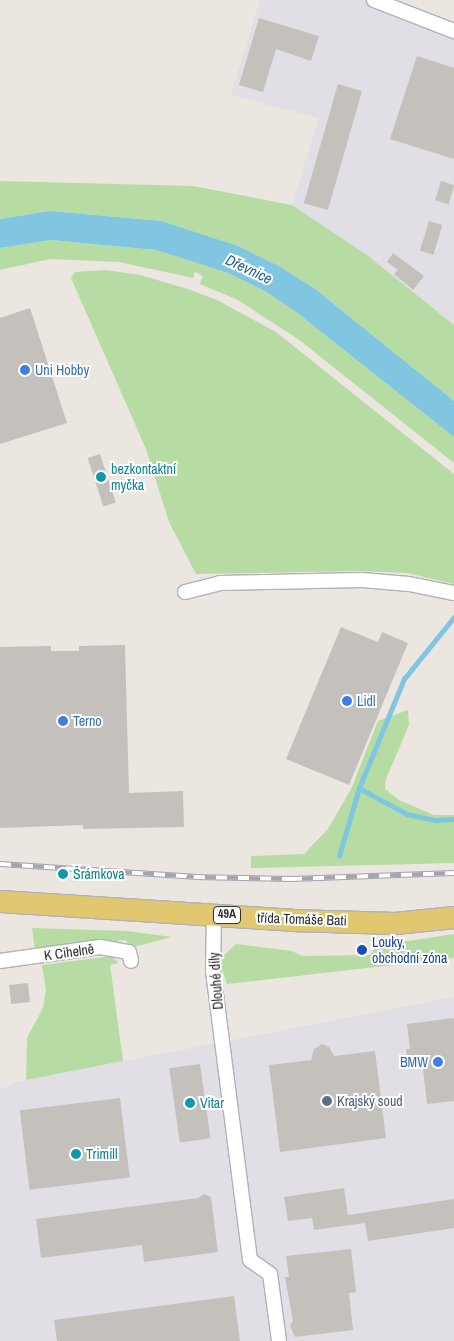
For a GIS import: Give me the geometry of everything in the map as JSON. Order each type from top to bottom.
[{"type":"main road","name":"třída Tomáše Bati","points":[[0,901],[214,915],[395,923],[454,917]]},
{"type":"street","points":[[374,0],[454,31]]},
{"type":"street","points":[[185,592],[220,583],[362,580],[409,584],[454,593]]},
{"type":"street","name":"Dlouhé díly","points":[[214,915],[213,971],[250,1260],[270,1274],[278,1341]]},
{"type":"street","name":"K Cihelně","points":[[0,961],[100,947],[129,952],[131,961]]},
{"type":"shaded area","points":[[260,0],[363,0],[454,35],[454,325],[367,255],[292,205],[319,118],[231,95]]},
{"type":"shaded area","points":[[454,997],[454,1341],[0,1341],[0,1090],[16,1082]]},
{"type":"green space","points":[[0,181],[193,186],[292,205],[367,255],[454,325],[454,401],[314,288],[279,266],[238,246],[162,221],[50,211],[0,219]]},
{"type":"green space","points":[[51,240],[156,250],[228,273],[265,291],[296,312],[454,437],[454,463],[298,339],[238,300],[200,284],[203,276],[195,272],[193,278],[119,262],[50,259],[0,270],[0,248]]},
{"type":"green space","points":[[106,270],[140,275],[188,289],[217,300],[276,332],[454,474],[454,584],[407,573],[360,571],[196,574],[169,522],[146,449],[71,278],[75,272]]},
{"type":"green space","points":[[408,710],[409,725],[386,779],[385,789],[399,800],[434,815],[454,815],[454,863],[251,868],[251,856],[304,854],[328,829],[352,787],[378,721]]},
{"type":"green space","points":[[32,928],[127,931],[172,937],[130,948],[126,940],[35,950]]},
{"type":"green space","points":[[454,934],[454,958],[227,984],[219,960],[236,944],[292,951],[302,956],[370,955],[376,946]]},
{"type":"green space","points":[[112,956],[118,963],[110,965],[123,1061],[26,1080],[27,1038],[43,1008],[46,990],[42,965]]},
{"type":"water","name":"Dřevnice","points":[[50,211],[162,221],[238,246],[279,266],[314,288],[454,401],[454,437],[296,312],[265,291],[228,273],[156,250],[51,240],[0,248],[0,219]]},
{"type":"building","points":[[259,18],[319,36],[311,61],[276,49],[263,92],[239,85]]},
{"type":"building","points":[[417,56],[454,68],[454,159],[390,139]]},
{"type":"building","points":[[338,84],[362,91],[328,210],[304,203]]},
{"type":"building","points":[[441,181],[454,185],[449,204],[435,200]]},
{"type":"building","points":[[429,221],[442,225],[433,255],[420,251]]},
{"type":"building","points":[[393,253],[424,276],[413,290],[394,274],[398,270],[387,262]]},
{"type":"building","name":"Uni Hobby","points":[[30,308],[67,423],[0,444],[0,318]]},
{"type":"building","name":"bezkontaktní myčka","points":[[100,454],[116,503],[103,507],[88,458]]},
{"type":"building","name":"Lidl","points":[[341,627],[378,642],[382,632],[408,643],[349,785],[286,759]]},
{"type":"building","name":"Terno","points":[[125,645],[129,793],[183,791],[184,827],[83,829],[83,825],[0,828],[0,647],[51,646],[51,651],[79,651],[79,646]]},
{"type":"building","points":[[28,983],[30,1002],[11,1004],[9,985]]},
{"type":"building","name":"BMW","points":[[454,1018],[454,1101],[427,1104],[422,1061],[408,1063],[406,1049],[410,1049],[407,1024]]},
{"type":"building","name":"Krajský soud","points":[[322,1044],[329,1047],[334,1056],[375,1051],[386,1138],[280,1152],[269,1065],[311,1060],[314,1049]]},
{"type":"building","name":"Vitar","points":[[200,1064],[210,1138],[180,1143],[169,1068]]},
{"type":"building","name":"Trimill","points":[[120,1098],[130,1177],[30,1190],[20,1110]]},
{"type":"building","points":[[344,1188],[348,1215],[454,1199],[454,1228],[368,1241],[365,1223],[314,1230],[312,1218],[288,1221],[284,1197]]},
{"type":"building","points":[[204,1194],[211,1197],[218,1252],[144,1262],[142,1245],[41,1258],[36,1219],[198,1198]]},
{"type":"building","points":[[351,1249],[356,1292],[349,1293],[353,1330],[295,1337],[290,1326],[293,1321],[285,1277],[289,1277],[286,1256]]},
{"type":"building","points":[[234,1296],[240,1341],[57,1341],[54,1320]]},
{"type":"waterway","points":[[339,856],[359,788],[404,679],[454,617]]},
{"type":"waterway","points":[[359,788],[407,814],[436,820],[454,819]]},
{"type":"railway","points":[[0,864],[194,877],[291,879],[454,873]]},
{"type":"place","name":"Uni Hobby","points":[[25,370]]},
{"type":"place","name":"bezkontaktní myčka","points":[[101,477]]},
{"type":"place","name":"Lidl","points":[[347,701]]},
{"type":"place","name":"Terno","points":[[63,721]]},
{"type":"place","name":"Šrámkova","points":[[63,874]]},
{"type":"place","name":"Louky, obchodní zóna","points":[[362,950]]},
{"type":"place","name":"BMW","points":[[438,1062]]},
{"type":"place","name":"Krajský soud","points":[[327,1101]]},
{"type":"place","name":"Vitar","points":[[190,1103]]},
{"type":"place","name":"Trimill","points":[[76,1154]]}]
